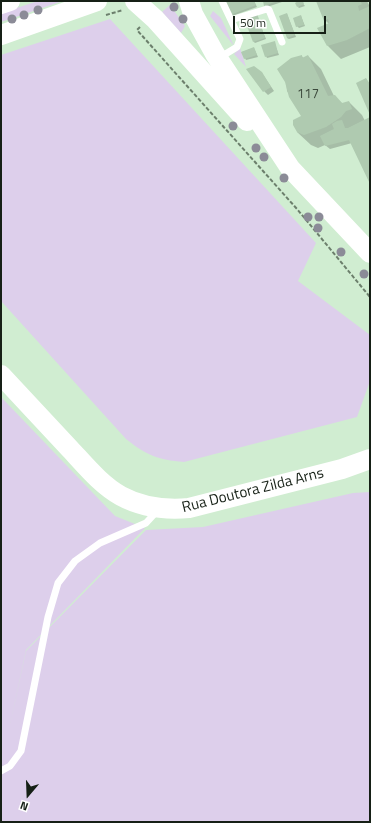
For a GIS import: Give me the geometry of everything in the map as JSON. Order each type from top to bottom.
[{"type":"main road","points":[[1,4],[10,1]]},
{"type":"main road","points":[[1,35],[97,1]]},
{"type":"main road","points":[[135,1],[155,19],[369,253]]},
{"type":"main road","points":[[189,1],[193,14],[218,58],[290,168]]},
{"type":"main road","name":"Rua Doutora Zilda Arns","points":[[1,375],[83,463],[111,489],[134,502],[160,509],[174,510],[200,506],[342,469]]},
{"type":"main road","points":[[342,469],[370,459]]},
{"type":"main road","points":[[342,469],[370,467]]},
{"type":"lane","points":[[218,58],[237,47],[240,39],[222,1]]},
{"type":"lane","points":[[231,20],[266,9],[269,10],[282,42]]},
{"type":"lane","points":[[1,771],[10,766],[22,751],[48,617],[58,583],[75,561],[100,543],[146,523],[160,509]]},
{"type":"path","points":[[143,22],[137,30],[297,209],[370,297]]},
{"type":"shaded area","points":[[38,1],[63,1],[1,22],[1,13]]},
{"type":"shaded area","points":[[170,5],[185,26],[181,33],[162,12]]},
{"type":"shaded area","points":[[213,11],[221,18],[234,46],[210,16]]},
{"type":"shaded area","points":[[110,19],[316,243],[298,281],[370,335],[370,381],[357,417],[184,462],[159,458],[146,453],[126,439],[1,301],[1,55]]},
{"type":"shaded area","points":[[240,48],[246,67],[234,54]]},
{"type":"shaded area","points":[[1,397],[115,516],[145,528],[26,650],[8,734],[26,651],[146,530],[203,527],[353,493],[370,492],[370,822],[1,822]]},
{"type":"building","points":[[225,1],[254,1],[256,5],[230,15]]},
{"type":"building","points":[[263,1],[277,1],[264,6]]},
{"type":"building","points":[[298,1],[303,1],[304,4],[297,7],[295,3]]},
{"type":"building","points":[[316,1],[360,1],[362,4],[358,6],[359,11],[370,6],[370,28],[347,40],[327,46],[317,28],[329,23],[328,19],[324,21]]},
{"type":"building","points":[[257,13],[265,38],[253,42],[244,18]]},
{"type":"building","points":[[287,13],[295,35],[287,38],[279,16]]},
{"type":"building","points":[[301,15],[304,25],[296,27],[293,18]]},
{"type":"building","points":[[275,41],[278,53],[265,57],[261,45]]},
{"type":"building","points":[[254,47],[257,55],[244,59],[241,52]]},
{"type":"building","points":[[302,55],[302,58],[308,55],[328,96],[335,95],[342,103],[349,101],[352,109],[346,111],[341,117],[326,127],[304,135],[297,132],[293,125],[293,120],[301,116],[289,97],[285,82],[277,69],[291,58]]},
{"type":"building","points":[[254,66],[262,72],[271,87],[263,92],[246,69]]},
{"type":"building","points":[[366,78],[370,84],[370,115],[356,83]]},
{"type":"building","points":[[370,117],[370,184],[349,140],[325,146],[320,136],[334,129],[332,124],[337,121],[342,120],[345,128],[348,128]]}]
